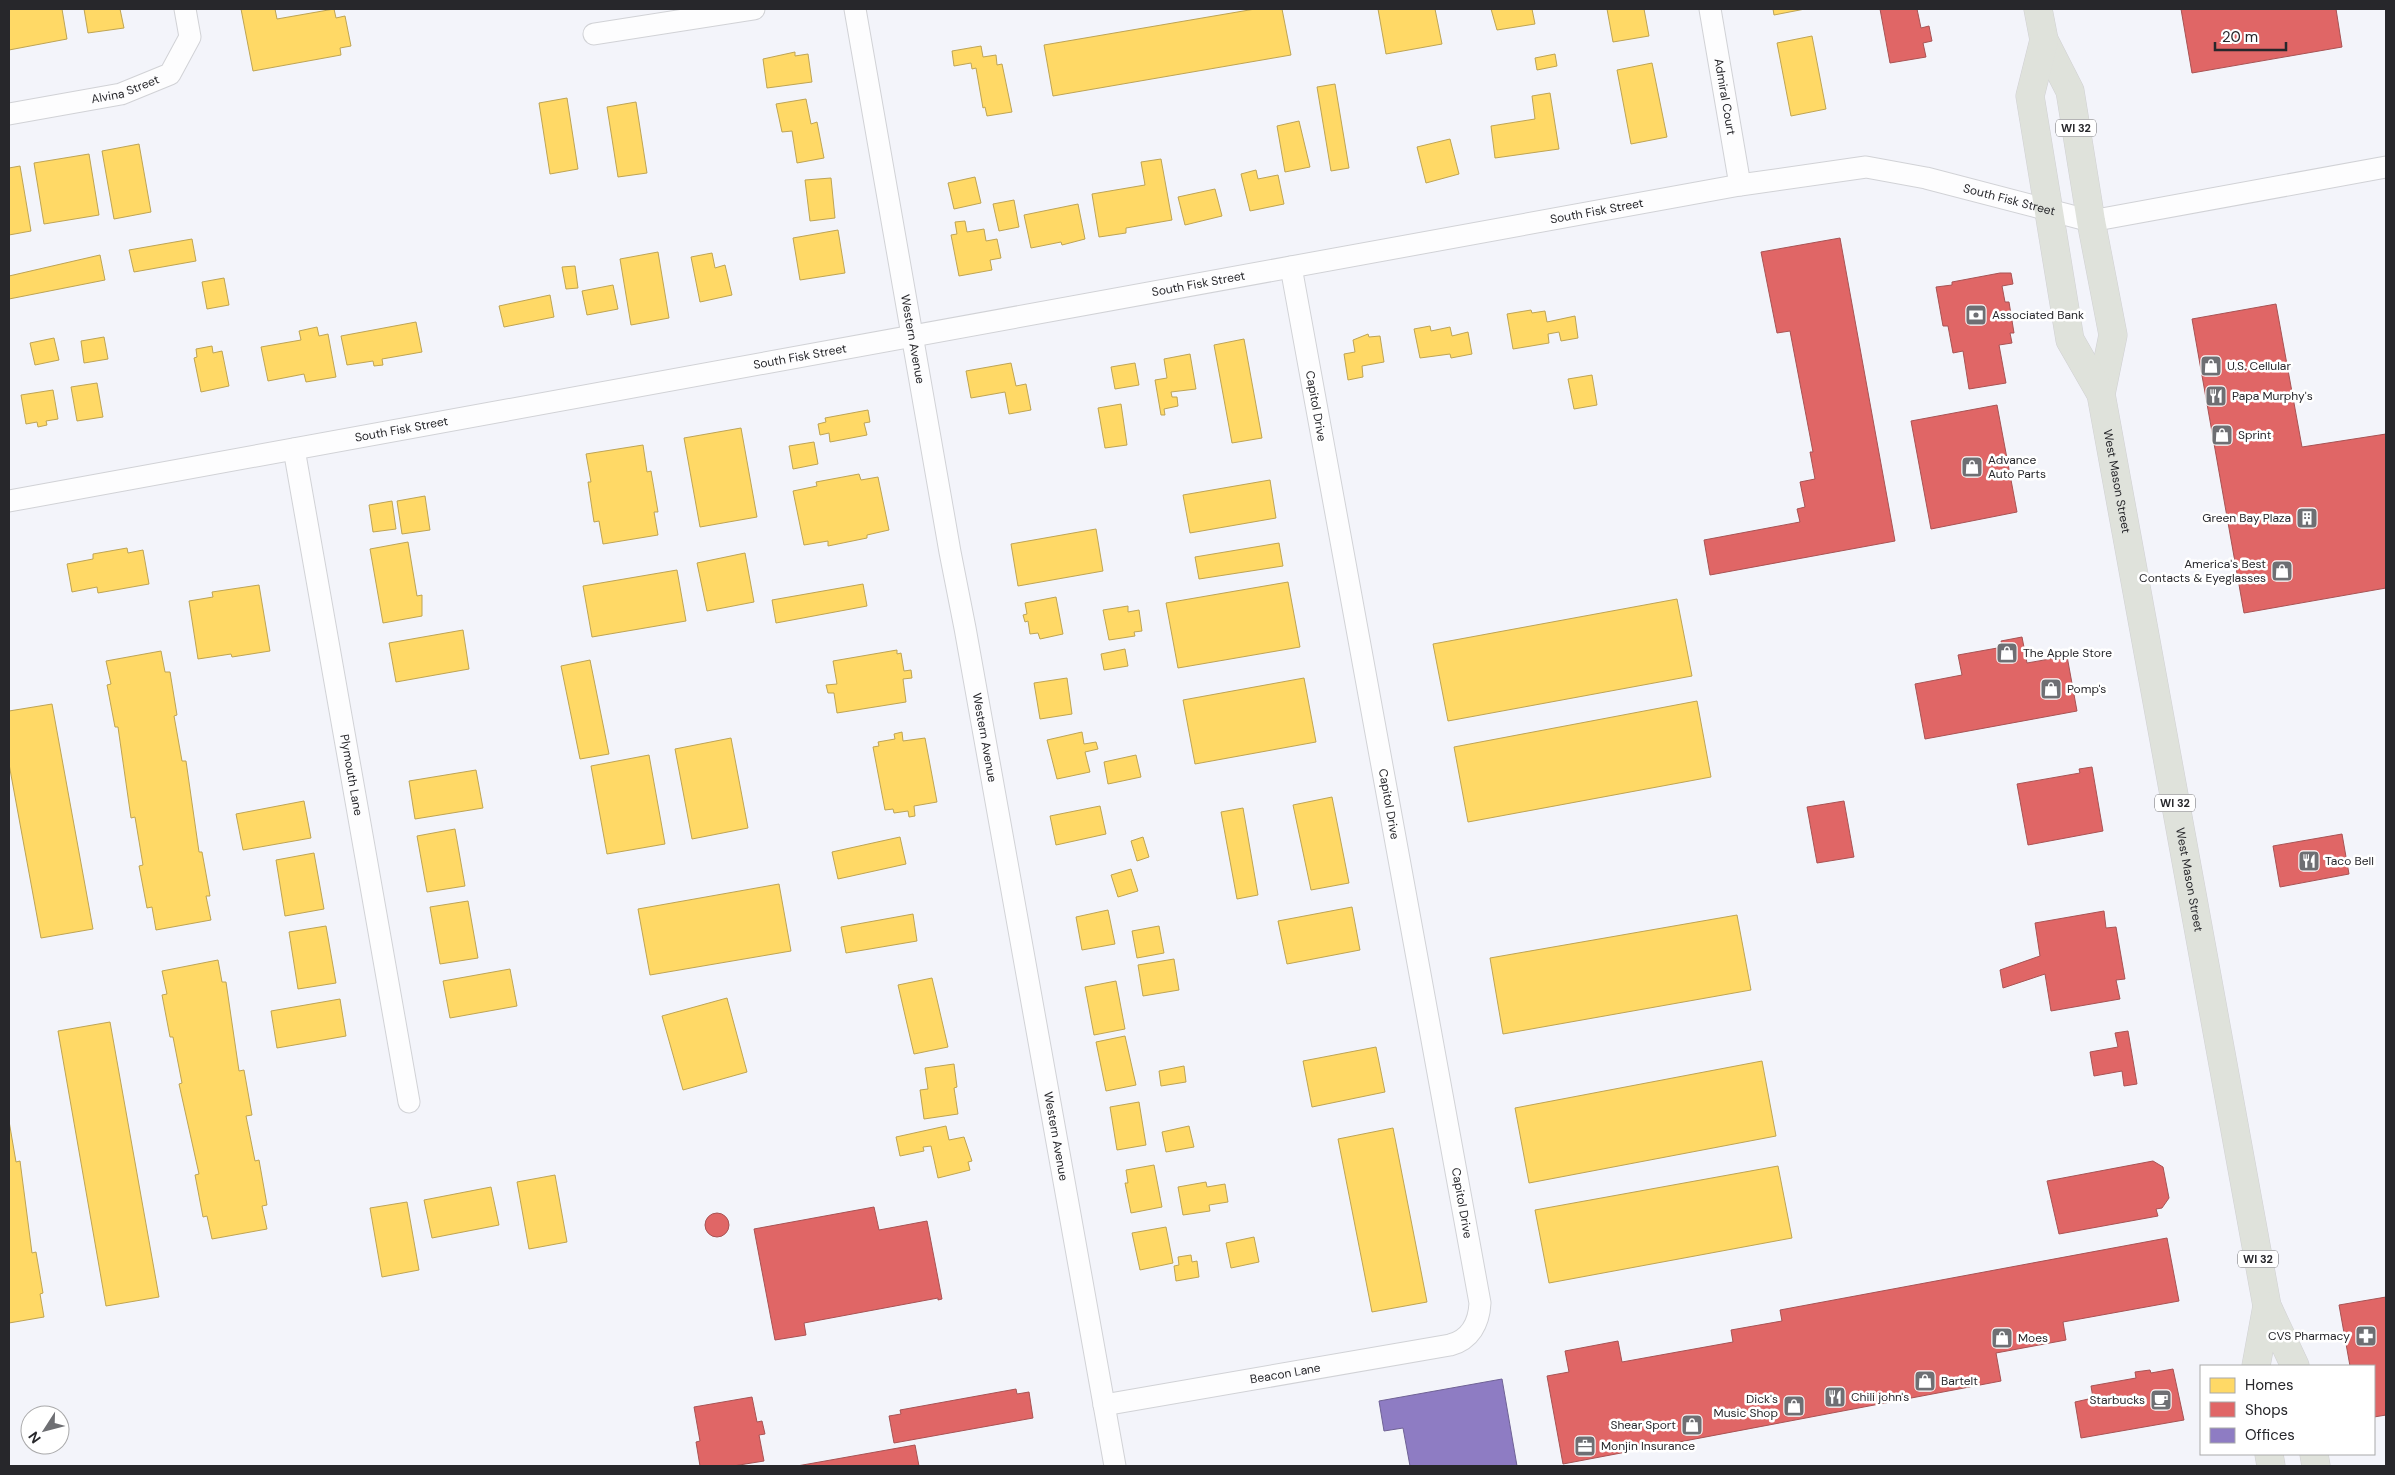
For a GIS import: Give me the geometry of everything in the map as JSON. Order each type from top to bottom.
[{"type":"main road","name":"West Mason Street","points":[[2038,9],[2044,40],[2070,91],[2091,221],[2113,335],[2101,394]]},
{"type":"main road","name":"West Mason Street","points":[[2044,40],[2030,96],[2070,340],[2101,394],[2267,1306],[2295,1365]]},
{"type":"main road","name":"West Mason Street","points":[[2256,1365],[2267,1306]]},
{"type":"street","name":"Alvina Street","points":[[9,114],[121,94],[170,74],[190,37],[185,9]]},
{"type":"street","points":[[594,34],[754,9]]},
{"type":"street","name":"Western Avenue","points":[[855,9],[914,336],[950,552],[967,637],[1115,1466]]},
{"type":"street","name":"Admiral Court","points":[[1710,9],[1740,185]]},
{"type":"street","name":"South Fisk Street","points":[[9,501],[1740,185],[1866,167],[1926,178],[2091,221],[2386,167]]},
{"type":"street","name":"Capitol Drive","points":[[1291,267],[1480,1304],[1478,1318],[1466,1338]]},
{"type":"street","name":"Plymouth Lane","points":[[294,449],[409,1102]]},
{"type":"street","name":"Beacon Lane","points":[[1104,1405],[1450,1346],[1466,1338]]},
{"type":"building: Homes","points":[[9,9],[62,9],[67,39],[9,50]]},
{"type":"building: Homes","points":[[84,9],[120,9],[124,28],[88,33]]},
{"type":"building: Homes","points":[[241,9],[275,9],[277,19],[334,9],[336,18],[345,16],[351,46],[340,48],[341,55],[253,71]]},
{"type":"building: Homes","points":[[1255,9],[1282,9],[1291,55],[1053,96],[1044,45]]},
{"type":"building: Homes","points":[[1378,9],[1435,9],[1442,44],[1386,54]]},
{"type":"building: Homes","points":[[1491,9],[1532,9],[1535,24],[1497,30]]},
{"type":"building: Homes","points":[[1607,9],[1644,9],[1649,36],[1613,42]]},
{"type":"building: Homes","points":[[1773,9],[1805,9],[1774,15]]},
{"type":"building: Homes","points":[[1812,36],[1826,109],[1791,116],[1777,43]]},
{"type":"building: Homes","points":[[981,46],[983,57],[996,55],[997,65],[1002,64],[1012,112],[987,116],[985,107],[983,108],[976,68],[972,69],[971,63],[954,66],[952,51]]},
{"type":"building: Homes","points":[[795,52],[795,56],[808,54],[812,82],[767,88],[763,59]]},
{"type":"building: Homes","points":[[1555,54],[1557,66],[1537,70],[1535,58]]},
{"type":"building: Homes","points":[[1652,63],[1667,137],[1631,144],[1617,70]]},
{"type":"building: Homes","points":[[1335,84],[1349,168],[1331,171],[1317,87]]},
{"type":"building: Homes","points":[[1550,93],[1559,149],[1495,158],[1491,126],[1535,119],[1532,96]]},
{"type":"building: Homes","points":[[567,98],[578,169],[550,174],[539,103]]},
{"type":"building: Homes","points":[[806,99],[811,124],[817,122],[824,158],[797,163],[792,131],[782,132],[776,104]]},
{"type":"building: Homes","points":[[636,102],[647,173],[618,177],[607,107]]},
{"type":"building: Homes","points":[[1299,121],[1310,167],[1285,172],[1277,126]]},
{"type":"building: Homes","points":[[1450,139],[1459,174],[1426,183],[1417,147]]},
{"type":"building: Homes","points":[[139,144],[151,212],[114,219],[102,151]]},
{"type":"building: Homes","points":[[89,154],[99,215],[44,224],[34,163]]},
{"type":"building: Homes","points":[[1161,159],[1172,220],[1126,228],[1126,233],[1099,237],[1092,194],[1145,185],[1141,162]]},
{"type":"building: Homes","points":[[20,166],[31,231],[9,235],[9,168]]},
{"type":"building: Homes","points":[[1256,170],[1258,179],[1278,175],[1284,204],[1250,211],[1241,174]]},
{"type":"building: Homes","points":[[975,177],[981,203],[954,209],[948,183]]},
{"type":"building: Homes","points":[[831,178],[835,218],[810,221],[805,180]]},
{"type":"building: Homes","points":[[1215,189],[1222,216],[1185,225],[1178,197]]},
{"type":"building: Homes","points":[[1014,200],[1019,227],[999,231],[993,204]]},
{"type":"building: Homes","points":[[1078,204],[1085,239],[1062,245],[1061,242],[1031,248],[1024,215]]},
{"type":"building: Homes","points":[[965,221],[967,232],[984,229],[986,241],[997,239],[1001,258],[990,260],[992,270],[959,276],[951,235],[957,234],[955,222]]},
{"type":"building: Homes","points":[[838,230],[845,273],[800,280],[793,238]]},
{"type":"building: Homes","points":[[192,239],[196,261],[134,272],[129,250]]},
{"type":"building: Homes","points":[[658,252],[669,318],[631,325],[620,259]]},
{"type":"building: Homes","points":[[712,253],[715,268],[725,265],[732,295],[700,302],[691,257]]},
{"type":"building: Homes","points":[[100,255],[105,280],[9,299],[9,276]]},
{"type":"building: Homes","points":[[575,266],[578,288],[566,289],[562,267]]},
{"type":"building: Homes","points":[[224,278],[229,305],[207,309],[202,282]]},
{"type":"building: Homes","points":[[613,285],[618,309],[587,315],[582,291]]},
{"type":"building: Homes","points":[[550,295],[554,317],[504,327],[499,306]]},
{"type":"building: Homes","points":[[1531,310],[1532,313],[1545,311],[1547,322],[1575,316],[1578,338],[1561,341],[1559,332],[1548,334],[1549,343],[1513,349],[1507,314]]},
{"type":"building: Homes","points":[[416,322],[422,352],[382,359],[383,365],[374,366],[373,361],[347,365],[341,336]]},
{"type":"building: Homes","points":[[1430,326],[1431,331],[1450,327],[1452,336],[1468,332],[1472,354],[1451,358],[1450,354],[1420,358],[1414,329]]},
{"type":"building: Homes","points":[[317,327],[319,336],[328,334],[336,377],[306,382],[304,374],[268,381],[261,347],[301,340],[299,331]]},
{"type":"building: Homes","points":[[1368,334],[1369,337],[1380,336],[1384,362],[1362,366],[1363,377],[1348,380],[1344,354],[1355,352],[1353,340]]},
{"type":"building: Homes","points":[[104,337],[108,359],[84,363],[81,341]]},
{"type":"building: Homes","points":[[54,338],[59,360],[35,365],[30,343]]},
{"type":"building: Homes","points":[[1244,339],[1262,438],[1232,443],[1214,345]]},
{"type":"building: Homes","points":[[212,346],[213,353],[222,351],[229,386],[201,392],[194,358],[197,357],[196,349]]},
{"type":"building: Homes","points":[[1190,354],[1196,389],[1171,392],[1172,397],[1177,397],[1178,406],[1164,409],[1165,415],[1161,415],[1155,380],[1167,378],[1164,359]]},
{"type":"building: Homes","points":[[1011,363],[1016,386],[1026,384],[1031,410],[1009,414],[1005,392],[971,398],[966,371]]},
{"type":"building: Homes","points":[[1135,363],[1139,385],[1115,389],[1111,367]]},
{"type":"building: Homes","points":[[1592,375],[1597,405],[1574,409],[1568,379]]},
{"type":"building: Homes","points":[[97,383],[103,417],[77,421],[71,387]]},
{"type":"building: Homes","points":[[53,390],[58,419],[46,421],[47,425],[38,427],[37,422],[26,424],[21,395]]},
{"type":"building: Homes","points":[[1121,404],[1127,445],[1105,448],[1098,408]]},
{"type":"building: Homes","points":[[868,410],[870,422],[864,423],[867,435],[830,442],[829,433],[820,435],[818,424],[826,422],[825,418]]},
{"type":"building: Homes","points":[[741,428],[757,517],[700,527],[684,438]]},
{"type":"building: Homes","points":[[814,442],[818,464],[793,469],[789,446]]},
{"type":"building: Homes","points":[[643,445],[647,472],[651,471],[658,512],[654,512],[658,535],[603,544],[599,521],[594,522],[588,482],[591,482],[586,454]]},
{"type":"building: Homes","points":[[859,474],[861,480],[878,477],[889,530],[867,535],[867,538],[828,546],[828,541],[804,545],[793,491],[817,486],[816,482]]},
{"type":"building: Homes","points":[[1270,480],[1276,518],[1190,533],[1183,495]]},
{"type":"building: Homes","points":[[425,496],[430,530],[402,534],[397,501]]},
{"type":"building: Homes","points":[[392,501],[396,529],[373,532],[369,505]]},
{"type":"building: Homes","points":[[1096,529],[1103,571],[1018,586],[1011,544]]},
{"type":"building: Homes","points":[[408,542],[417,596],[422,595],[422,616],[383,623],[370,549]]},
{"type":"building: Homes","points":[[1279,543],[1283,566],[1199,579],[1195,557]]},
{"type":"building: Homes","points":[[127,548],[128,553],[143,550],[149,584],[98,593],[97,587],[72,592],[67,564],[93,559],[93,554]]},
{"type":"building: Homes","points":[[745,553],[754,602],[707,611],[697,563]]},
{"type":"building: Homes","points":[[677,570],[686,621],[592,637],[583,586]]},
{"type":"building: Homes","points":[[1288,582],[1300,647],[1178,668],[1166,603]]},
{"type":"building: Homes","points":[[863,584],[867,606],[776,623],[772,600]]},
{"type":"building: Homes","points":[[259,585],[270,651],[232,657],[231,654],[198,659],[189,601],[213,597],[212,592]]},
{"type":"building: Homes","points":[[1056,597],[1063,634],[1040,639],[1038,633],[1030,634],[1028,621],[1025,622],[1023,615],[1027,614],[1025,603]]},
{"type":"building: Homes","points":[[1677,599],[1692,676],[1448,721],[1433,644]]},
{"type":"building: Homes","points":[[1128,606],[1128,612],[1139,610],[1142,631],[1134,632],[1135,636],[1109,640],[1103,610]]},
{"type":"building: Homes","points":[[463,630],[469,669],[396,682],[389,643]]},
{"type":"building: Homes","points":[[1125,649],[1128,666],[1104,670],[1101,654]]},
{"type":"building: Homes","points":[[897,650],[897,654],[901,653],[904,671],[911,670],[912,678],[903,679],[906,702],[837,713],[834,693],[828,693],[826,685],[837,684],[833,661]]},
{"type":"building: Homes","points":[[161,651],[165,672],[170,672],[177,715],[174,716],[182,761],[186,761],[199,852],[202,852],[210,896],[206,896],[211,920],[156,930],[152,907],[147,908],[139,866],[143,865],[135,817],[131,818],[118,727],[115,727],[107,685],[111,684],[106,661]]},
{"type":"building: Homes","points":[[590,660],[609,754],[580,759],[561,666]]},
{"type":"building: Homes","points":[[1067,678],[1072,714],[1040,719],[1034,683]]},
{"type":"building: Homes","points":[[1304,678],[1316,742],[1195,764],[1183,700]]},
{"type":"building: Homes","points":[[1697,701],[1711,777],[1468,822],[1454,747]]},
{"type":"building: Homes","points":[[52,704],[93,929],[41,938],[9,764],[9,711]]},
{"type":"building: Homes","points":[[902,732],[903,741],[925,738],[937,802],[914,806],[915,816],[909,817],[908,811],[894,813],[893,809],[885,810],[873,747],[879,746],[878,742],[895,739],[894,734]]},
{"type":"building: Homes","points":[[1082,732],[1084,744],[1096,742],[1098,749],[1085,752],[1090,772],[1057,779],[1047,740]]},
{"type":"building: Homes","points":[[731,738],[748,828],[692,839],[675,749]]},
{"type":"building: Homes","points":[[649,755],[665,844],[607,854],[591,766]]},
{"type":"building: Homes","points":[[1136,755],[1141,777],[1108,784],[1104,762]]},
{"type":"building: Homes","points":[[476,770],[483,808],[415,819],[409,781]]},
{"type":"building: Homes","points":[[1332,797],[1349,883],[1311,890],[1293,805]]},
{"type":"building: Homes","points":[[304,801],[311,838],[243,850],[236,814]]},
{"type":"building: Homes","points":[[1100,806],[1106,834],[1056,845],[1050,816]]},
{"type":"building: Homes","points":[[1243,808],[1258,895],[1237,899],[1221,812]]},
{"type":"building: Homes","points":[[455,829],[465,886],[427,892],[417,836]]},
{"type":"building: Homes","points":[[900,837],[906,864],[838,879],[832,852]]},
{"type":"building: Homes","points":[[1143,837],[1149,857],[1137,861],[1131,841]]},
{"type":"building: Homes","points":[[314,853],[324,909],[285,916],[276,860]]},
{"type":"building: Homes","points":[[1131,869],[1138,891],[1118,897],[1111,875]]},
{"type":"building: Homes","points":[[779,884],[791,951],[650,975],[638,909]]},
{"type":"building: Homes","points":[[468,901],[478,958],[440,964],[430,907]]},
{"type":"building: Homes","points":[[1352,907],[1360,950],[1287,964],[1278,921]]},
{"type":"building: Homes","points":[[1108,910],[1115,944],[1082,950],[1076,917]]},
{"type":"building: Homes","points":[[913,914],[917,941],[846,953],[841,927]]},
{"type":"building: Homes","points":[[1737,915],[1751,990],[1503,1034],[1490,958]]},
{"type":"building: Homes","points":[[326,926],[336,983],[298,989],[289,932]]},
{"type":"building: Homes","points":[[1159,926],[1164,953],[1137,958],[1132,931]]},
{"type":"building: Homes","points":[[1174,959],[1179,990],[1143,996],[1138,965]]},
{"type":"building: Homes","points":[[218,960],[222,982],[226,982],[239,1071],[244,1070],[252,1115],[246,1116],[255,1161],[259,1160],[267,1205],[262,1206],[267,1229],[212,1239],[207,1216],[203,1217],[195,1175],[199,1174],[179,1084],[182,1083],[173,1037],[170,1037],[162,995],[167,994],[162,971]]},
{"type":"building: Homes","points":[[510,969],[517,1006],[450,1018],[443,981]]},
{"type":"building: Homes","points":[[932,978],[948,1047],[914,1054],[898,985]]},
{"type":"building: Homes","points":[[1116,981],[1125,1029],[1094,1035],[1085,987]]},
{"type":"building: Homes","points":[[727,998],[747,1072],[683,1090],[662,1016]]},
{"type":"building: Homes","points":[[340,999],[346,1036],[277,1048],[271,1011]]},
{"type":"building: Homes","points":[[110,1022],[159,1297],[106,1306],[58,1031]]},
{"type":"building: Homes","points":[[1125,1036],[1136,1085],[1106,1091],[1096,1042]]},
{"type":"building: Homes","points":[[1376,1047],[1385,1092],[1312,1107],[1303,1061]]},
{"type":"building: Homes","points":[[1762,1061],[1776,1136],[1529,1183],[1515,1108]]},
{"type":"building: Homes","points":[[954,1064],[957,1087],[954,1088],[958,1114],[924,1119],[920,1090],[928,1089],[925,1068]]},
{"type":"building: Homes","points":[[1184,1066],[1186,1082],[1161,1086],[1159,1071]]},
{"type":"building: Homes","points":[[1139,1102],[1146,1145],[1117,1150],[1110,1107]]},
{"type":"building: Homes","points":[[9,1121],[16,1162],[20,1161],[32,1253],[36,1252],[43,1293],[40,1294],[44,1317],[9,1323]]},
{"type":"building: Homes","points":[[946,1126],[949,1140],[964,1137],[972,1161],[968,1162],[970,1170],[938,1178],[931,1146],[923,1147],[924,1151],[900,1156],[896,1137]]},
{"type":"building: Homes","points":[[1189,1126],[1194,1147],[1166,1152],[1162,1132]]},
{"type":"building: Homes","points":[[1393,1128],[1427,1302],[1372,1312],[1338,1139]]},
{"type":"building: Homes","points":[[1154,1165],[1162,1207],[1131,1213],[1125,1183],[1128,1183],[1126,1170]]},
{"type":"building: Homes","points":[[1778,1166],[1792,1238],[1549,1283],[1535,1210]]},
{"type":"building: Homes","points":[[555,1175],[567,1242],[529,1249],[517,1182]]},
{"type":"building: Homes","points":[[1206,1182],[1207,1187],[1225,1184],[1228,1202],[1209,1205],[1210,1211],[1183,1215],[1178,1187]]},
{"type":"building: Homes","points":[[491,1187],[499,1225],[432,1238],[424,1200]]},
{"type":"building: Homes","points":[[407,1202],[419,1270],[382,1277],[370,1208]]},
{"type":"building: Homes","points":[[1166,1227],[1173,1263],[1140,1270],[1132,1233]]},
{"type":"building: Homes","points":[[1254,1237],[1259,1262],[1231,1268],[1226,1243]]},
{"type":"building: Homes","points":[[1191,1255],[1192,1262],[1197,1261],[1199,1277],[1176,1281],[1174,1266],[1179,1265],[1178,1257]]},
{"type":"building: Shops","points":[[1880,9],[1917,9],[1921,28],[1929,26],[1932,41],[1923,43],[1926,57],[1890,63]]},
{"type":"building: Shops","points":[[2181,9],[2336,9],[2342,47],[2192,73]]},
{"type":"building: Shops","points":[[1840,238],[1895,541],[1710,575],[1704,540],[1800,522],[1797,509],[1805,507],[1800,482],[1815,479],[1810,452],[1813,452],[1790,331],[1777,333],[1761,252]]},
{"type":"building: Shops","points":[[2000,273],[2011,273],[2013,284],[2002,286],[2005,302],[2009,302],[2014,333],[2010,333],[2012,343],[1999,345],[2006,383],[1969,389],[1963,351],[1953,353],[1948,326],[1943,326],[1936,287]]},
{"type":"building: Shops","name":"Green Bay Plaza","points":[[2276,304],[2302,447],[2386,434],[2386,588],[2244,613],[2192,319]]},
{"type":"building: Shops","points":[[1997,405],[2017,512],[1931,529],[1911,421]]},
{"type":"building: Shops","points":[[2022,637],[2027,663],[2067,656],[2077,711],[1925,739],[1915,684],[1962,675],[1958,655],[2003,647],[2001,641]]},
{"type":"building: Shops","points":[[2092,767],[2103,831],[2028,845],[2017,784],[2080,773],[2079,769]]},
{"type":"building: Shops","points":[[1844,801],[1854,857],[1817,863],[1807,807]]},
{"type":"building: Shops","points":[[2342,834],[2349,874],[2280,887],[2273,846]]},
{"type":"building: Shops","points":[[2104,911],[2106,928],[2116,927],[2125,979],[2116,980],[2120,999],[2051,1011],[2045,974],[2003,988],[2000,970],[2040,956],[2035,923]]},
{"type":"building: Shops","points":[[2128,1031],[2137,1084],[2124,1086],[2122,1071],[2094,1076],[2090,1052],[2118,1047],[2115,1033]]},
{"type":"building: Shops","points":[[2153,1161],[2163,1167],[2169,1198],[2162,1208],[2156,1209],[2158,1216],[2059,1234],[2047,1181]]},
{"type":"building: Shops","points":[[874,1207],[879,1230],[927,1221],[942,1299],[938,1300],[938,1298],[804,1323],[806,1335],[775,1340],[754,1229]]},
{"type":"building: Shops","points":[[717,1213],[726,1216],[729,1225],[726,1234],[717,1237],[708,1234],[705,1225],[708,1216]]},
{"type":"building: Shops","points":[[2167,1238],[2179,1301],[2063,1322],[2066,1340],[1996,1353],[2001,1381],[1563,1464],[1547,1376],[1569,1372],[1565,1351],[1618,1341],[1622,1362],[1733,1342],[1731,1330],[1782,1321],[1780,1310]]},
{"type":"building: Shops","name":"CVS Pharmacy","points":[[2386,1297],[2386,1415],[2375,1417],[2375,1365],[2350,1365],[2339,1305]]},
{"type":"building: Shops","points":[[2173,1369],[2184,1420],[2081,1438],[2075,1402],[2093,1398],[2091,1386],[2136,1378],[2135,1372],[2150,1370],[2151,1373]]},
{"type":"building: Shops","points":[[1016,1389],[1017,1394],[1029,1392],[1033,1418],[894,1443],[889,1416],[901,1414],[900,1410]]},
{"type":"building: Shops","points":[[752,1397],[757,1422],[762,1421],[765,1434],[759,1435],[764,1461],[733,1466],[700,1466],[696,1442],[700,1441],[694,1407]]},
{"type":"building: Shops","points":[[915,1445],[919,1466],[797,1466]]},
{"type":"building: Offices","points":[[1502,1379],[1517,1466],[1410,1466],[1403,1428],[1384,1431],[1379,1401]]},
{"type":"place","name":"Associated Bank","points":[[1976,315]]},
{"type":"place","name":"U.S. Cellular","points":[[2211,366]]},
{"type":"place","name":"Papa Murphy's","points":[[2216,396]]},
{"type":"place","name":"Sprint","points":[[2222,435]]},
{"type":"place","name":"Advance Auto Parts","points":[[1972,467]]},
{"type":"place","name":"Green Bay Plaza","points":[[2307,518]]},
{"type":"place","name":"America's Best Contacts & Eyeglasses","points":[[2282,571]]},
{"type":"place","name":"The Apple Store","points":[[2007,653]]},
{"type":"place","name":"Pomp's","points":[[2051,689]]},
{"type":"place","name":"Taco Bell","points":[[2309,861]]},
{"type":"place","name":"CVS Pharmacy","points":[[2366,1336]]},
{"type":"place","name":"Moes","points":[[2002,1338]]},
{"type":"place","name":"Bartelt","points":[[1925,1381]]},
{"type":"place","name":"Chili john's","points":[[1835,1397]]},
{"type":"place","name":"Starbucks","points":[[2161,1400]]},
{"type":"place","name":"Dick's Music Shop","points":[[1794,1406]]},
{"type":"place","name":"Shear Sport","points":[[1692,1425]]},
{"type":"place","name":"Monjin Insurance","points":[[1585,1446]]}]
